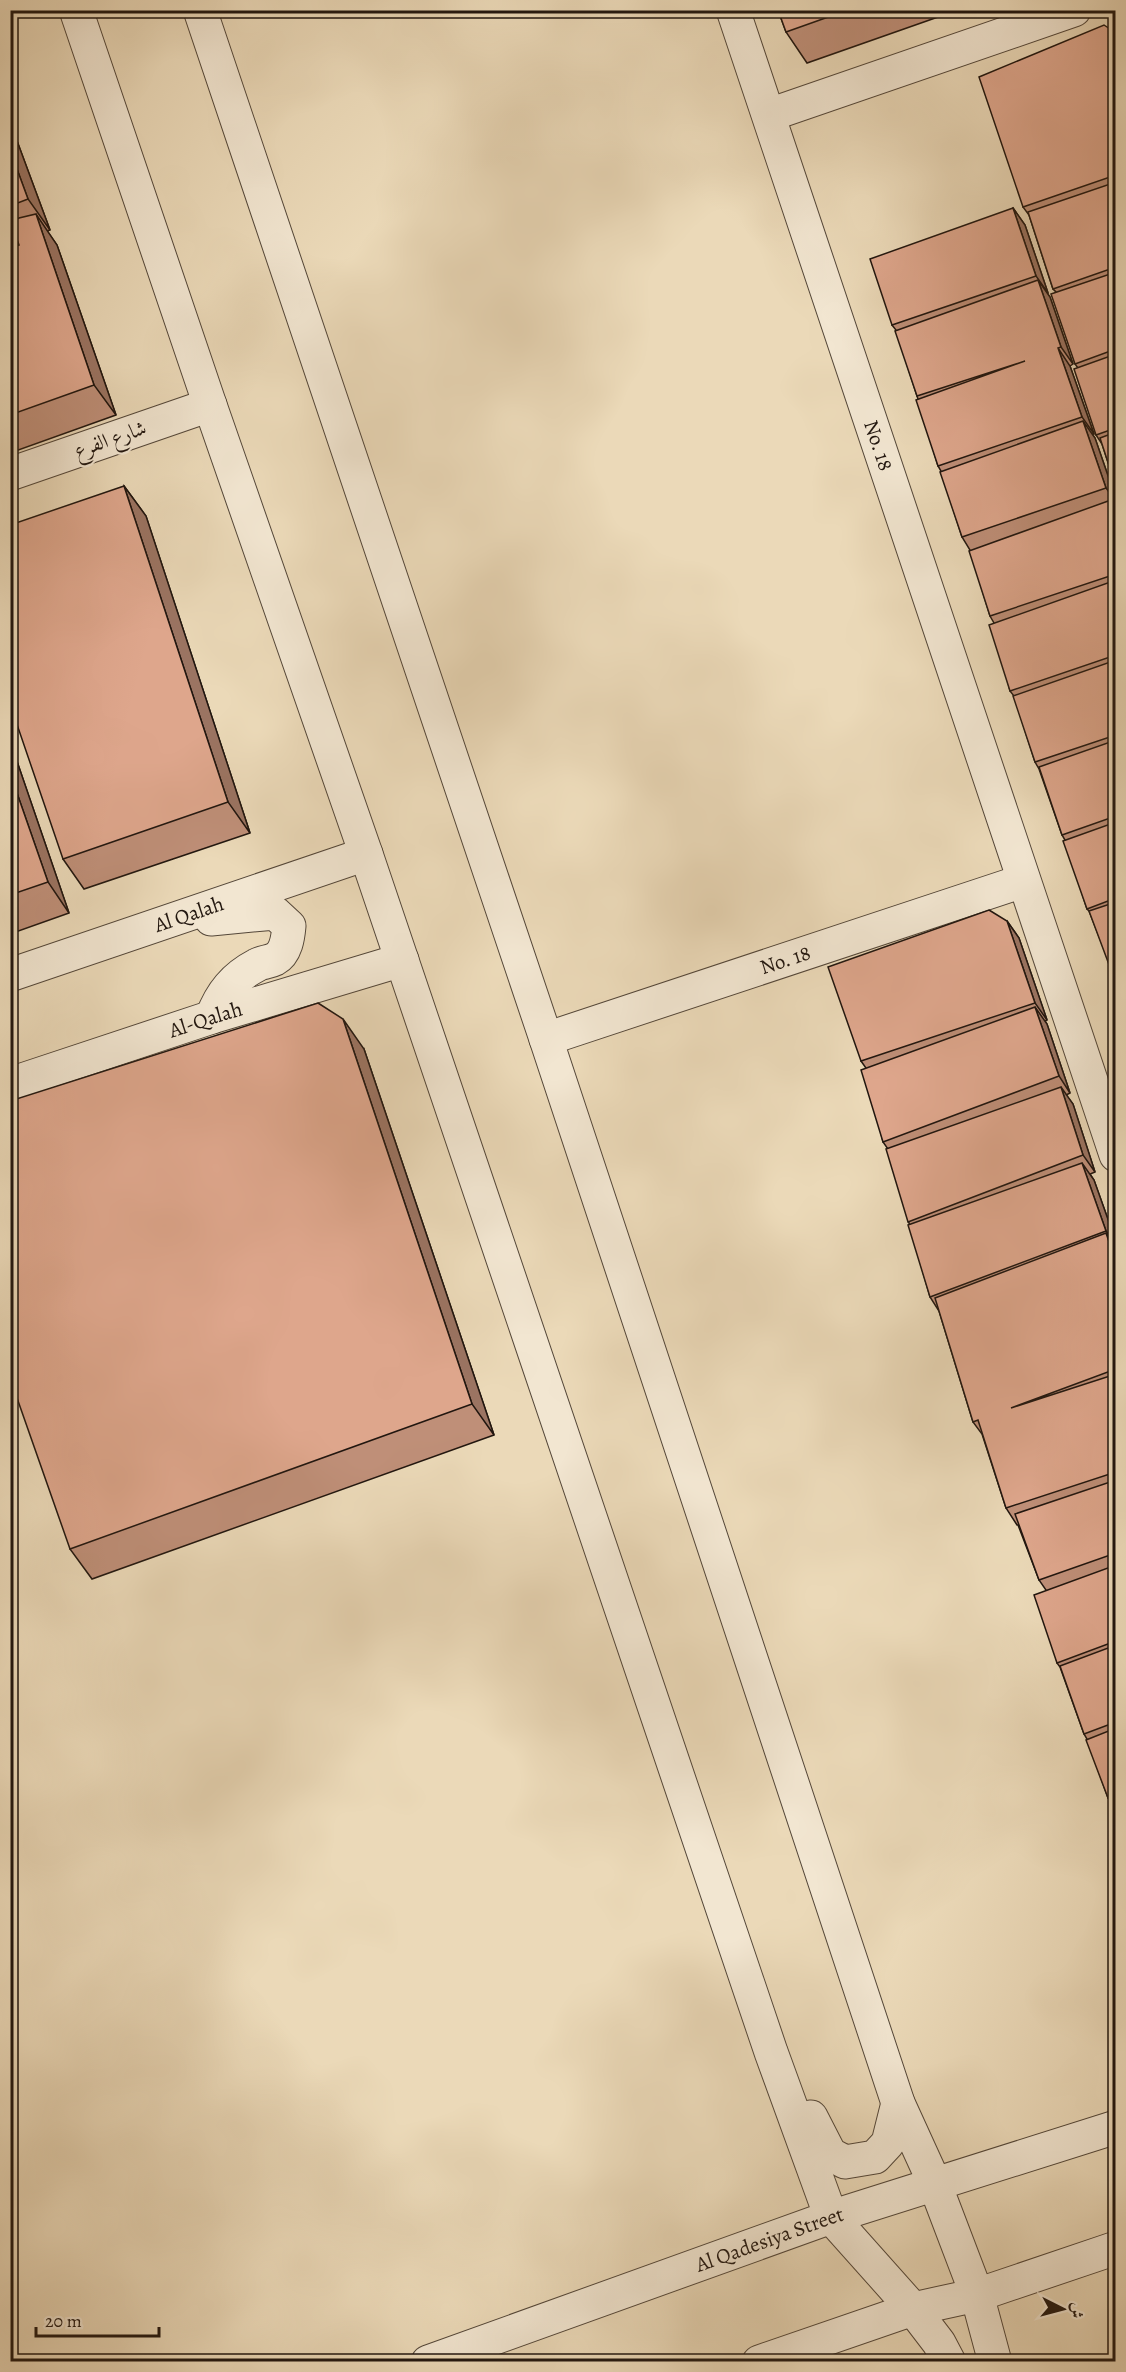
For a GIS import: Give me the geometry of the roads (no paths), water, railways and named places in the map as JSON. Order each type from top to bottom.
[{"type":"street","points":[[76,10],[366,854],[771,2052],[831,2217],[913,2309],[939,2343],[949,2361]]},
{"type":"street","points":[[200,10],[546,1039],[898,2103],[934,2182],[977,2295],[995,2361]]},
{"type":"street","name":"No. 18","points":[[733,10],[1116,1155]]},
{"type":"street","points":[[769,115],[1074,10]]},
{"type":"street","name":"شارع الفرع","points":[[10,474],[210,405]]},
{"type":"street","name":"Al Qalah","points":[[10,975],[366,854]]},
{"type":"street","name":"No. 18","points":[[546,1039],[1023,881]]},
{"type":"street","points":[[182,917],[230,918],[275,913],[289,926],[288,941],[277,958],[257,964],[231,984],[220,996],[212,1017]]},
{"type":"street","name":"Al-Qalah","points":[[10,1084],[212,1017],[402,960]]},
{"type":"street","points":[[771,2052],[802,2099],[830,2154],[844,2162],[875,2157],[888,2144],[898,2103]]},
{"type":"street","name":"Al Qadesiya Street","points":[[428,2361],[831,2217],[934,2182],[1116,2127]]},
{"type":"street","points":[[759,2361],[913,2309],[977,2295],[1116,2248]]}]
